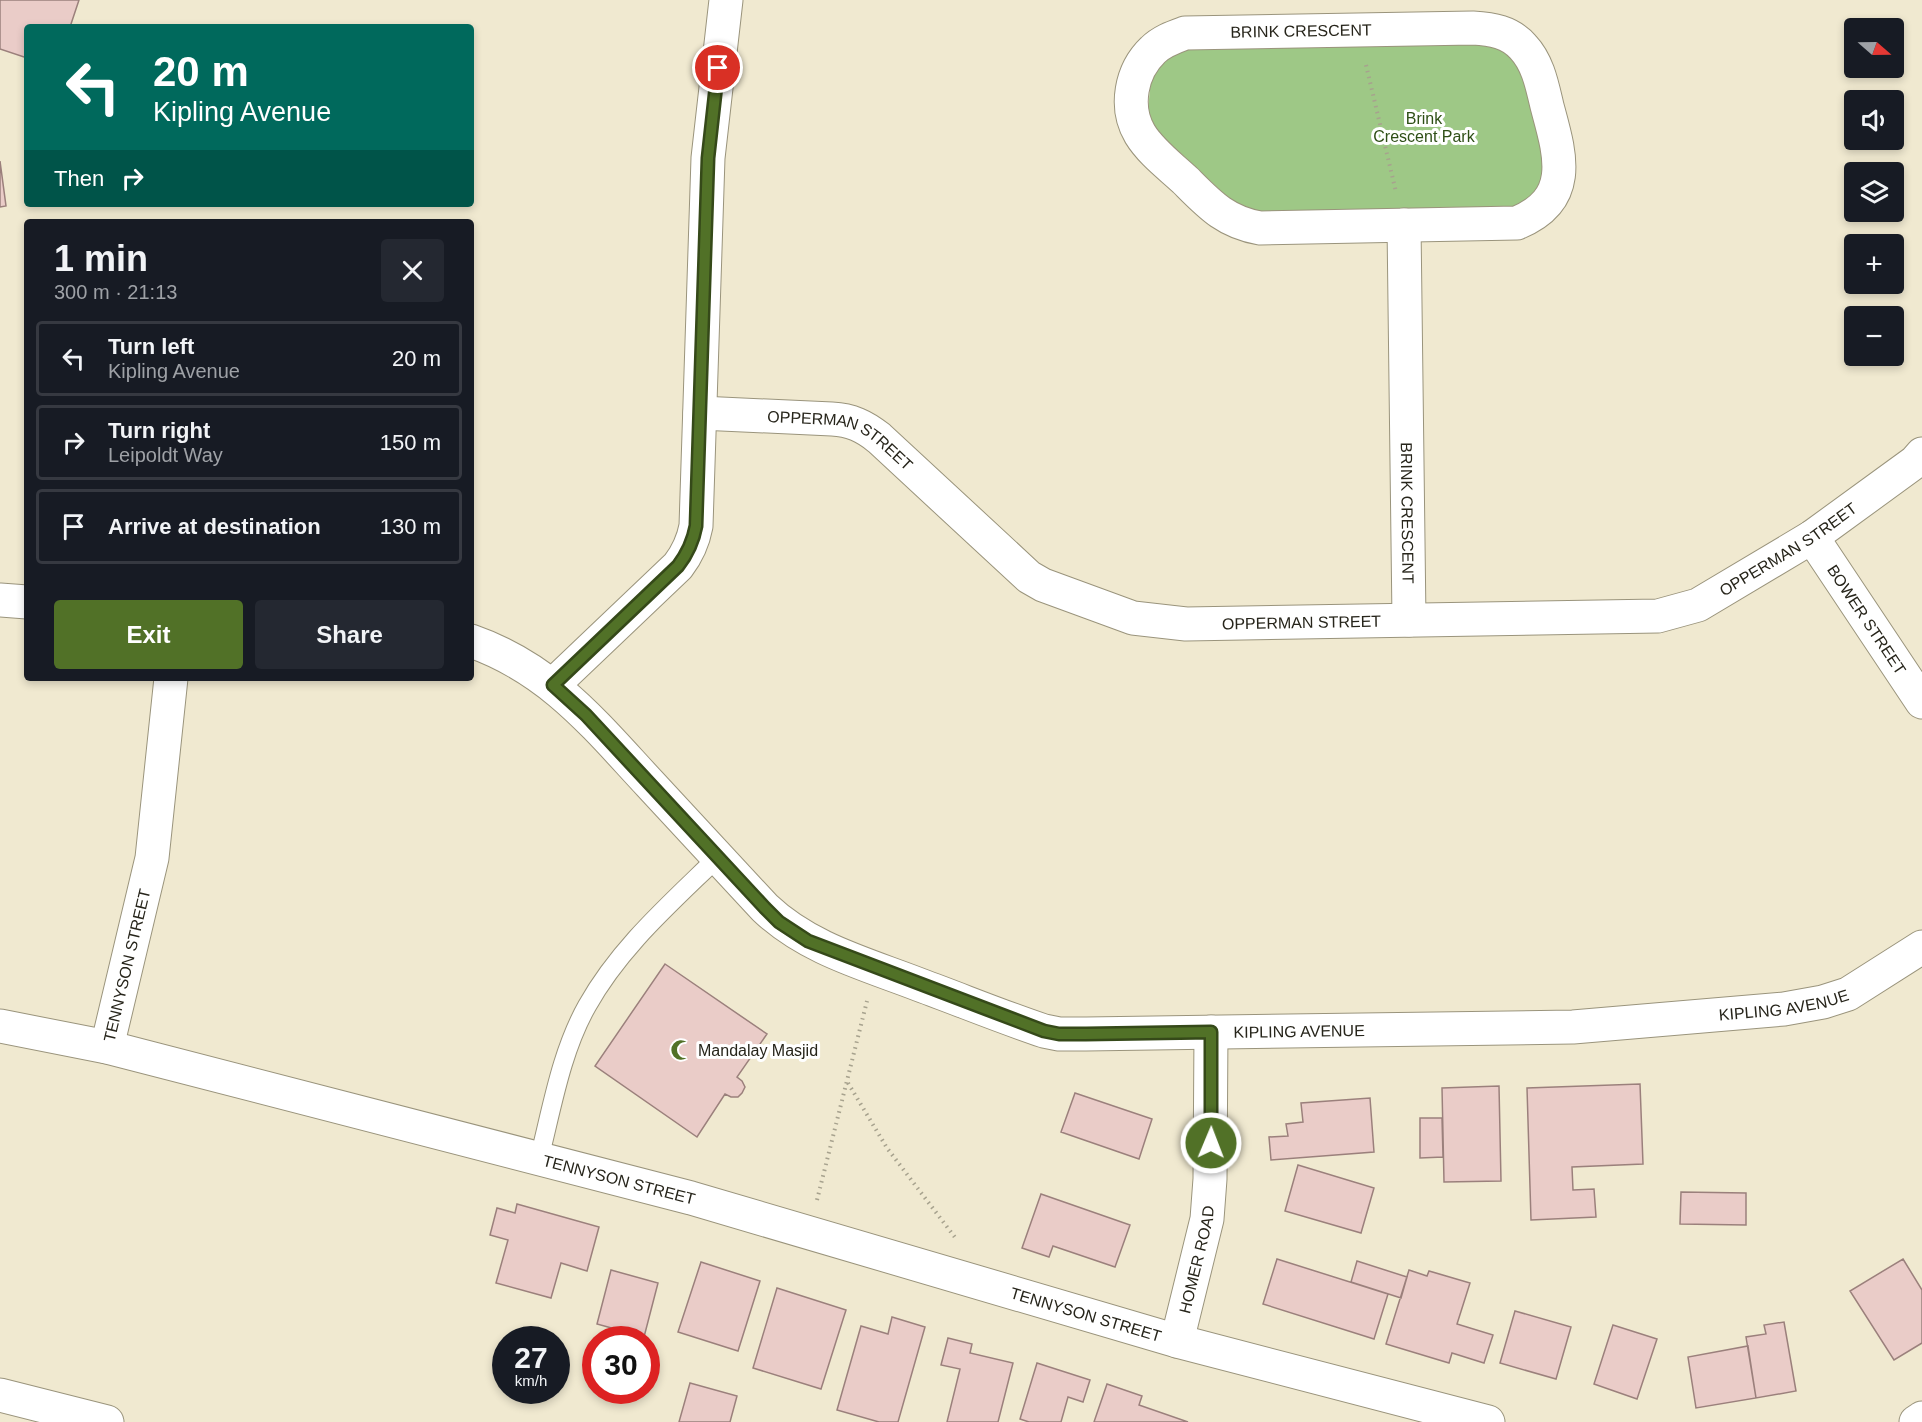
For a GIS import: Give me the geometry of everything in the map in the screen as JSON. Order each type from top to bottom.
[{"type":"street","points":[[553,685],[678,566],[690,548],[696,526],[708,158],[726,0]]},
{"type":"street","name":"BRINK CRESCENT","points":[[1473,28],[1491,29],[1508,35],[1522,45],[1533,59],[1559,152],[1560,169],[1557,185],[1549,200],[1529,218],[1517,223],[1404,225],[1260,228],[1237,223],[1216,210],[1150,147],[1140,133],[1133,116],[1132,97],[1134,79],[1142,63],[1154,49],[1168,39],[1185,33],[1473,28]]},
{"type":"street","name":"BRINK CRESCENT","points":[[1404,225],[1409,620]]},
{"type":"street","name":"OPPERMAN STREET","points":[[700,413],[832,419],[858,424],[879,438],[1029,577],[1043,585],[1133,618],[1186,624],[1658,616],[1698,605],[1812,537],[1915,462],[1922,454]]},
{"type":"street","name":"BOWER STREET","points":[[1812,537],[1922,702]]},
{"type":"street","points":[[0,600],[24,602]]},
{"type":"street","name":"KIPLING AVENUE","points":[[474,642],[500,652],[553,685],[586,715],[772,915],[795,933],[875,968],[1044,1031],[1059,1034],[1086,1034],[1573,1027],[1784,1009],[1823,1002],[1848,994],[1922,947]]},
{"type":"street","name":"TENNYSON STREET","points":[[171,681],[152,858],[107,1047],[691,1198],[1177,1341],[1488,1422]]},
{"type":"street","points":[[0,1026],[107,1047]]},
{"type":"street","name":"HOMER ROAD","points":[[1177,1341],[1207,1219],[1210,1179],[1211,1032]]},
{"type":"street","points":[[0,1395],[107,1422]]},
{"type":"street","points":[[1916,1422],[1922,1418]]},
{"type":"lane","points":[[539,1159],[566,1056],[586,1007],[633,940],[718,857]]},
{"type":"path","points":[[1357,30],[1404,225]]},
{"type":"path","points":[[808,1233],[848,1083],[875,968]]},
{"type":"path","points":[[848,1083],[887,1148],[958,1240]]},
{"type":"green space","name":"Brink Crescent Park","points":[[1480,44],[1493,46],[1506,52],[1524,72],[1546,154],[1543,179],[1531,198],[1511,208],[1253,212],[1237,206],[1157,131],[1148,110],[1151,78],[1166,58],[1184,50]]},
{"type":"building","points":[[0,0],[79,0],[71,24],[24,24],[24,57],[0,49]]},
{"type":"building","points":[[0,161],[6,206],[0,207]]},
{"type":"building","name":"Mandalay Masjid","points":[[665,964],[767,1034],[737,1077],[745,1087],[742,1093],[738,1097],[725,1094],[697,1137],[595,1066]]},
{"type":"building","points":[[1640,1084],[1643,1164],[1572,1167],[1573,1190],[1594,1189],[1596,1217],[1531,1220],[1527,1088]]},
{"type":"building","points":[[1499,1086],[1501,1181],[1444,1182],[1442,1088]]},
{"type":"building","points":[[1075,1093],[1152,1119],[1139,1159],[1061,1132]]},
{"type":"building","points":[[1370,1098],[1374,1152],[1271,1160],[1269,1137],[1288,1136],[1286,1124],[1303,1122],[1301,1103]]},
{"type":"building","points":[[1420,1118],[1442,1118],[1443,1157],[1420,1158]]},
{"type":"building","points":[[1298,1165],[1374,1188],[1361,1233],[1285,1211]]},
{"type":"building","points":[[1681,1192],[1746,1193],[1746,1225],[1680,1224]]},
{"type":"building","points":[[1041,1194],[1130,1225],[1115,1267],[1053,1246],[1049,1257],[1022,1248]]},
{"type":"building","points":[[517,1204],[599,1227],[587,1271],[561,1263],[551,1298],[496,1283],[508,1240],[490,1235],[497,1208],[515,1213]]},
{"type":"building","points":[[1277,1259],[1388,1294],[1374,1339],[1263,1304]]},
{"type":"building","points":[[1903,1259],[1922,1290],[1922,1343],[1894,1360],[1850,1291]]},
{"type":"building","points":[[1357,1261],[1407,1277],[1401,1298],[1351,1282]]},
{"type":"building","points":[[701,1262],[760,1281],[738,1351],[678,1332]]},
{"type":"building","points":[[611,1270],[658,1283],[647,1326],[597,1324]]},
{"type":"building","points":[[1409,1270],[1427,1276],[1429,1271],[1470,1283],[1457,1324],[1493,1335],[1484,1363],[1452,1353],[1449,1363],[1386,1344]]},
{"type":"building","points":[[777,1288],[846,1310],[821,1389],[753,1368]]},
{"type":"building","points":[[1515,1311],[1571,1327],[1556,1379],[1500,1363]]},
{"type":"building","points":[[892,1317],[925,1327],[898,1422],[879,1422],[837,1410],[861,1326],[888,1334]]},
{"type":"building","points":[[1784,1322],[1796,1391],[1756,1398],[1746,1337],[1766,1334],[1764,1325]]},
{"type":"building","points":[[1613,1325],[1657,1339],[1637,1399],[1594,1384]]},
{"type":"building","points":[[948,1338],[972,1344],[970,1353],[1013,1363],[998,1422],[947,1422],[960,1369],[941,1365]]},
{"type":"building","points":[[1748,1346],[1756,1398],[1696,1408],[1688,1357]]},
{"type":"building","points":[[1037,1363],[1090,1380],[1083,1402],[1068,1397],[1061,1422],[1029,1422],[1020,1419]]},
{"type":"building","points":[[690,1383],[737,1396],[730,1422],[679,1422]]},
{"type":"building","points":[[1107,1384],[1142,1396],[1139,1405],[1188,1422],[1094,1422]]},
{"type":"place","name":"Mandalay Masjid","points":[[681,1050]]},
{"type":"route","points":[[718,68],[708,158],[694,537],[690,548],[678,566],[553,685],[586,715],[765,908],[779,922],[808,941],[1044,1031],[1059,1034],[1211,1032],[1211,1143]]}]
